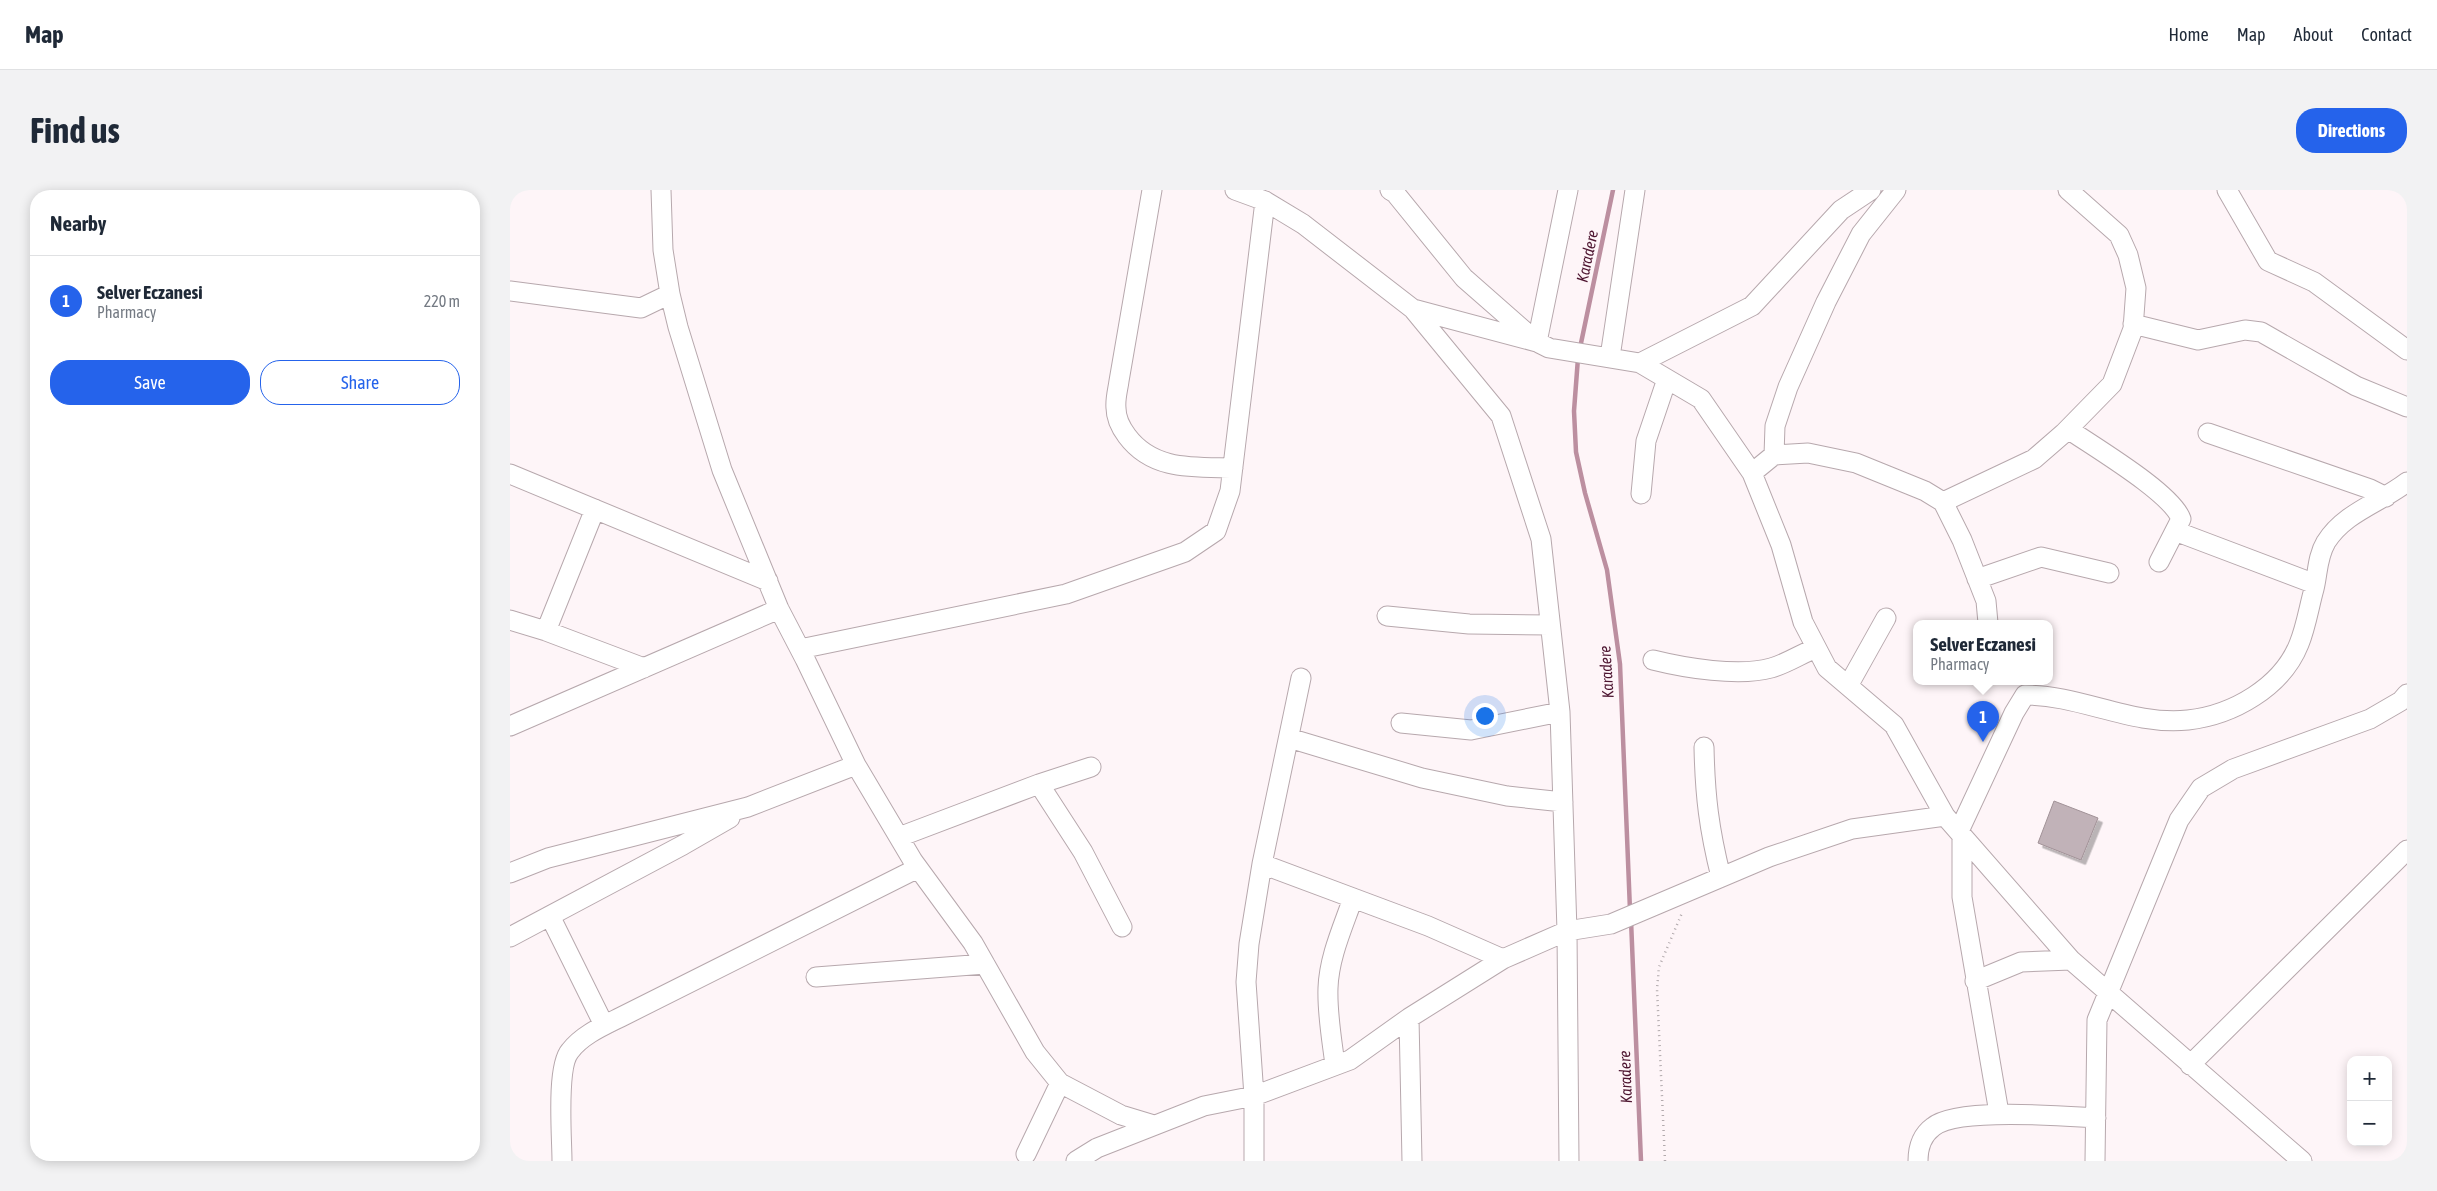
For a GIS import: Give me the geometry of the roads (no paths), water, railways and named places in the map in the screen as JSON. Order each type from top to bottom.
[{"type":"street","points":[[661,190],[663,250],[670,294],[678,327],[722,470],[768,580],[778,609],[856,765],[918,868],[973,943],[1035,1052],[1060,1083],[1121,1115],[1154,1126]]},
{"type":"street","points":[[1152,190],[1118,390],[1116,407],[1119,422],[1138,448],[1159,461],[1182,467],[1233,468]]},
{"type":"street","points":[[1238,190],[1265,201],[1303,224],[1413,309],[1501,416],[1541,540],[1560,712],[1567,931],[1570,1161]]},
{"type":"street","points":[[1543,345],[1568,190]]},
{"type":"street","points":[[1604,356],[1635,190]]},
{"type":"street","points":[[1640,363],[1752,306],[1841,210],[1871,190]]},
{"type":"street","points":[[1774,455],[1774,426],[1788,387],[1826,302],[1861,234],[1896,190]]},
{"type":"street","points":[[1944,502],[2034,459],[2068,429],[2112,384],[2133,324],[2136,288],[2128,255],[2119,236],[2068,190]]},
{"type":"street","points":[[2227,190],[2268,261],[2314,282],[2407,350]]},
{"type":"street","points":[[1393,191],[1464,278],[1543,345]]},
{"type":"street","points":[[800,650],[1066,594],[1185,552],[1216,531],[1230,491],[1265,201]]},
{"type":"street","points":[[510,291],[641,308],[670,294]]},
{"type":"street","points":[[1413,309],[1543,345],[1640,363],[1701,399],[1752,474],[1781,545],[1803,622],[1827,668],[1894,725],[1945,816],[2071,960],[2109,991],[2190,1065],[2302,1161]]},
{"type":"street","points":[[2133,324],[2198,340],[2246,330],[2261,332],[2356,386],[2407,407]]},
{"type":"street","points":[[1641,494],[1646,441],[1667,379]]},
{"type":"street","points":[[2068,429],[2159,492],[2178,513],[2180,520],[2159,562]]},
{"type":"street","points":[[2208,433],[2370,489],[2386,497]]},
{"type":"street","points":[[1752,474],[1774,455],[1808,453],[1856,463],[1925,491],[1944,502],[1962,540],[1986,601],[1988,620]]},
{"type":"street","points":[[510,474],[768,580]]},
{"type":"street","points":[[1999,1113],[1962,896],[1960,833],[2014,713],[2021,688],[2047,695],[2069,698],[2136,718],[2188,720],[2231,708],[2268,685],[2291,659],[2299,644],[2315,584],[2319,558],[2332,533],[2351,516],[2386,497],[2407,482]]},
{"type":"street","points":[[546,631],[595,510]]},
{"type":"street","points":[[2174,531],[2315,584]]},
{"type":"street","points":[[1977,579],[2041,557],[2051,557],[2109,573]]},
{"type":"street","points":[[510,726],[778,609]]},
{"type":"street","points":[[1387,616],[1469,624],[1550,625]]},
{"type":"street","points":[[1848,686],[1886,618]]},
{"type":"street","points":[[510,620],[546,631],[644,668]]},
{"type":"street","points":[[1652,660],[1682,667],[1735,671],[1770,668],[1816,648]]},
{"type":"street","points":[[1254,1161],[1254,1096],[1246,982],[1254,906],[1301,678]]},
{"type":"street","points":[[2095,1161],[2097,1020],[2179,820],[2201,788],[2233,768],[2370,719],[2401,702],[2407,694]]},
{"type":"street","points":[[1401,723],[1471,730],[1560,712]]},
{"type":"street","points":[[1289,738],[1422,778],[1507,796],[1563,802]]},
{"type":"street","points":[[1704,747],[1705,796],[1711,837],[1721,877]]},
{"type":"street","points":[[510,873],[548,858],[748,807],[856,765]]},
{"type":"street","points":[[899,837],[1039,784],[1091,767]]},
{"type":"street","points":[[1039,784],[1083,852],[1122,927]]},
{"type":"street","points":[[510,937],[684,845],[748,807]]},
{"type":"street","points":[[1076,1161],[1098,1148],[1204,1106],[1254,1096],[1350,1060],[1409,1018],[1503,959],[1567,931],[1611,924],[1649,910],[1681,894],[1769,857],[1852,829],[1945,816]]},
{"type":"street","points":[[2190,1065],[2407,850]]},
{"type":"street","points":[[1262,864],[1428,926],[1503,959]]},
{"type":"street","points":[[562,1161],[562,1079],[568,1052],[580,1040],[604,1025],[918,868]]},
{"type":"street","points":[[1335,1065],[1328,1013],[1328,986],[1331,964],[1353,898]]},
{"type":"street","points":[[550,916],[604,1025]]},
{"type":"street","points":[[1975,981],[2021,962],[2071,960]]},
{"type":"street","points":[[816,977],[985,964]]},
{"type":"street","points":[[1409,1018],[1412,1161]]},
{"type":"street","points":[[1026,1154],[1060,1083]]},
{"type":"street","points":[[1918,1161],[1924,1137],[1934,1126],[1952,1120],[1999,1113],[2096,1118]]},
{"type":"waterway","name":"Karadere","points":[[1580,348],[1613,190]]},
{"type":"waterway","name":"Karadere","points":[[1578,358],[1574,411],[1576,452],[1585,493],[1607,570],[1620,664],[1630,910]]},
{"type":"waterway","name":"Karadere","points":[[1631,920],[1641,1161]]},
{"type":"place","name":"Selver Eczanesi","points":[[1983,742]]}]
